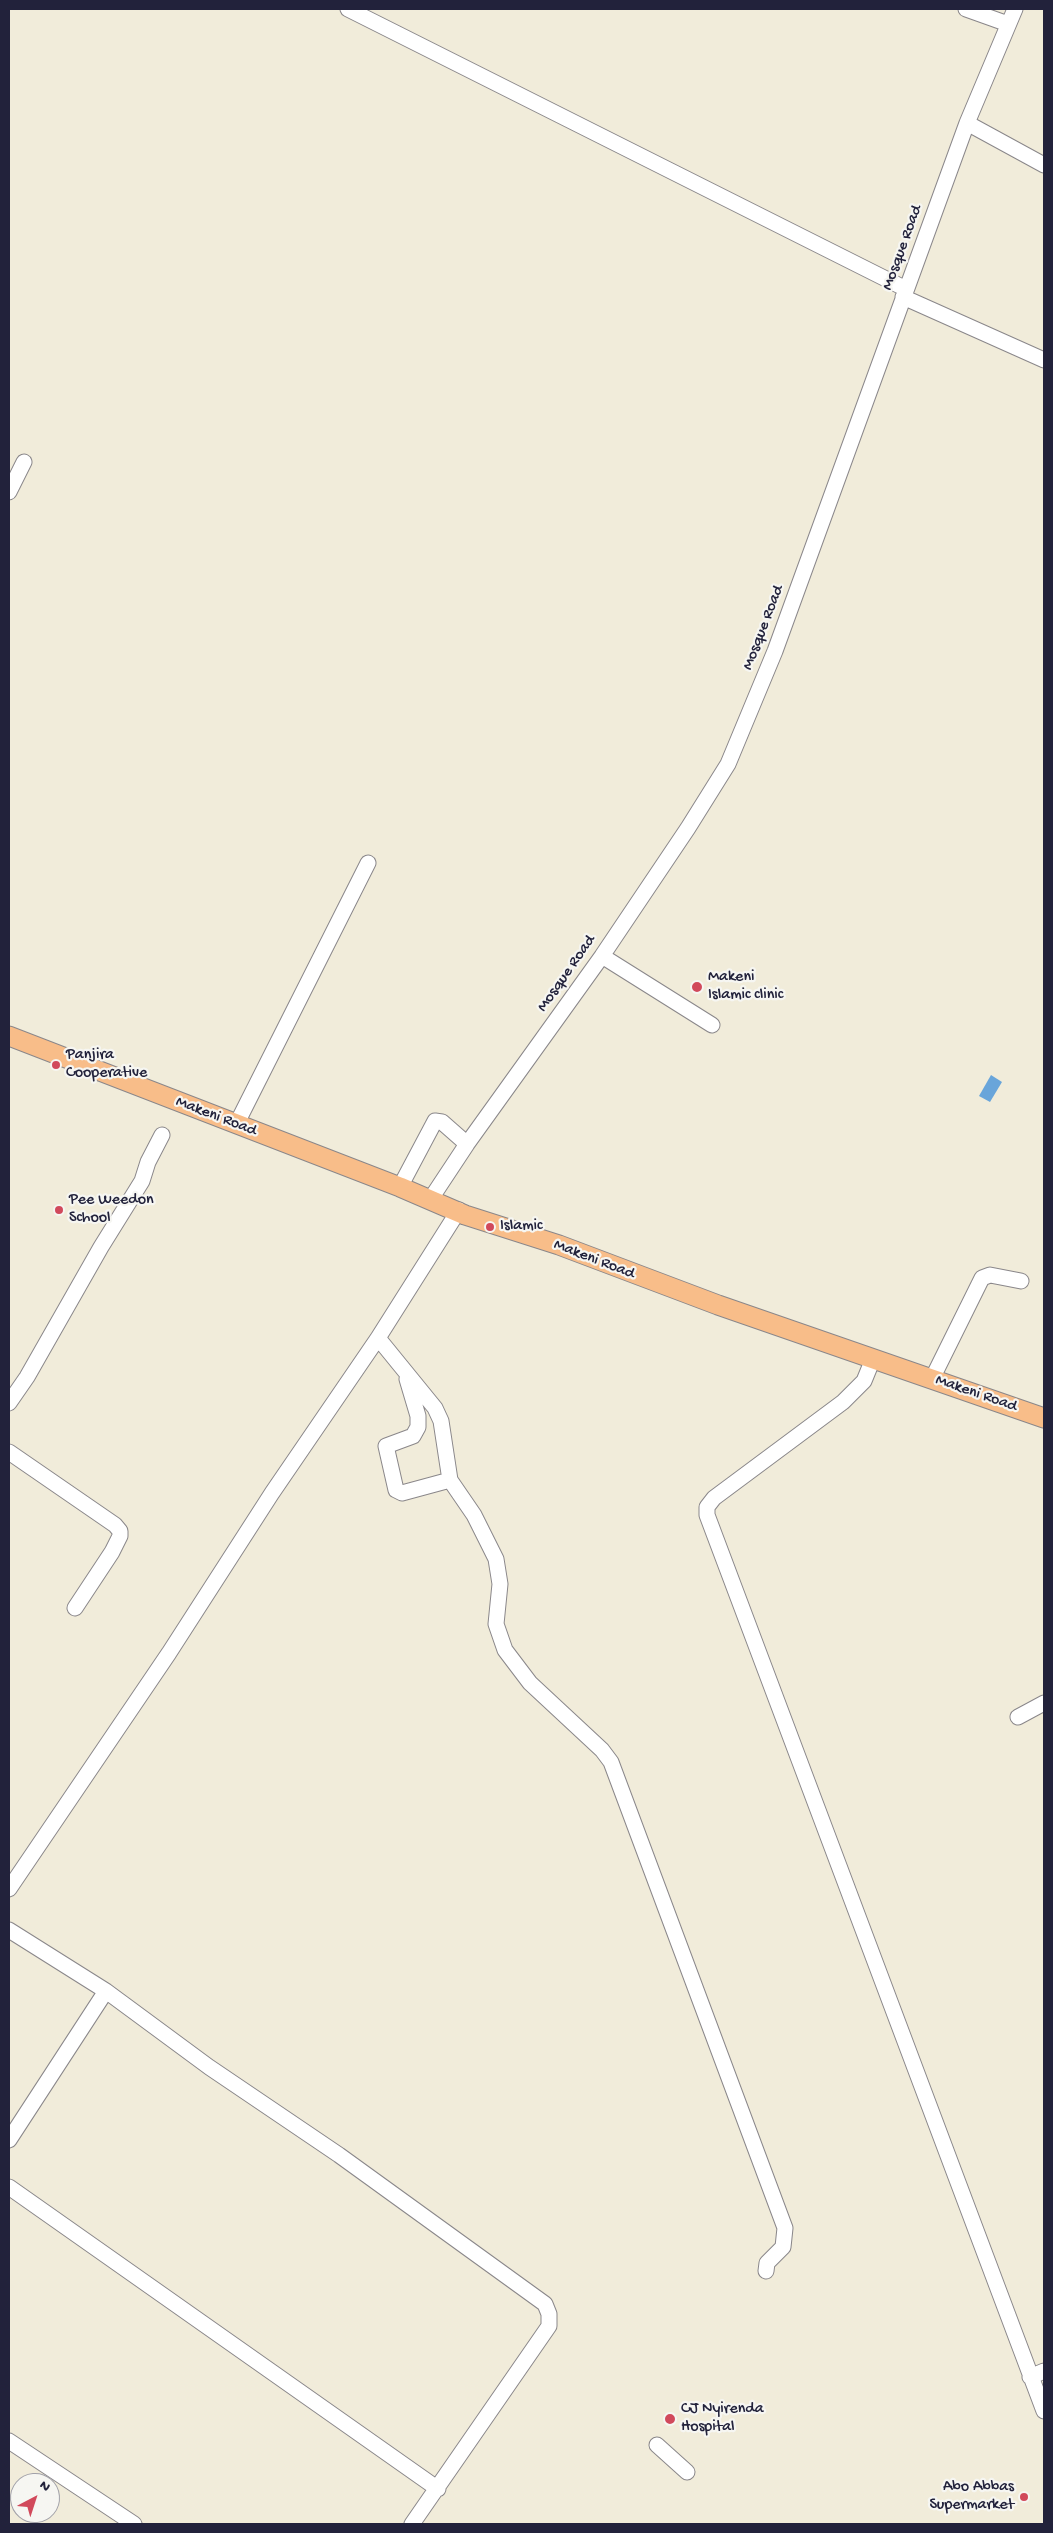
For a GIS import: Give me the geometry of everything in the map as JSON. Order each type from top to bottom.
[{"type":"main road","name":"Makeni Road","points":[[9,1036],[459,1210],[465,1215],[559,1245],[718,1305],[1044,1418]]},
{"type":"street","points":[[348,9],[905,293],[1044,360]]},
{"type":"street","points":[[966,9],[1008,24]]},
{"type":"street","name":"Mosque Road","points":[[430,1200],[602,956],[688,828],[728,764],[775,650],[967,123],[1015,9]]},
{"type":"street","points":[[967,123],[1044,166]]},
{"type":"street","points":[[9,492],[24,462]]},
{"type":"street","points":[[236,1125],[368,863]]},
{"type":"street","points":[[602,956],[712,1025]]},
{"type":"street","points":[[400,1187],[431,1125],[435,1121],[442,1122],[468,1144]]},
{"type":"street","points":[[9,1403],[27,1377],[101,1247],[142,1181],[148,1162],[162,1135]]},
{"type":"street","points":[[9,1889],[169,1653],[272,1492],[378,1338],[459,1210]]},
{"type":"street","points":[[932,1379],[982,1278],[990,1275],[1021,1281]]},
{"type":"street","points":[[378,1338],[435,1408],[441,1421],[450,1480],[474,1515],[496,1559],[500,1584],[496,1624],[505,1650],[530,1683],[602,1750],[610,1762],[785,2228],[783,2247],[767,2264],[766,2271]]},
{"type":"street","points":[[873,1359],[864,1381],[848,1397],[714,1498],[707,1507],[708,1514],[1044,2411]]},
{"type":"street","points":[[404,1371],[418,1416],[418,1427],[413,1436],[386,1446],[396,1490],[402,1493],[450,1480]]},
{"type":"street","points":[[9,1452],[115,1525],[120,1531],[120,1536],[112,1552],[75,1608]]},
{"type":"street","points":[[1018,1717],[1044,1703]]},
{"type":"street","points":[[9,1930],[106,1992],[209,2067],[339,2155],[545,2304],[549,2314],[549,2326],[412,2524]]},
{"type":"street","points":[[9,2140],[106,1992]]},
{"type":"street","points":[[9,2187],[438,2489]]},
{"type":"street","points":[[1030,2377],[1044,2372]]},
{"type":"street","points":[[9,2441],[134,2524]]},
{"type":"street","points":[[657,2445],[686,2472]]},
{"type":"water","points":[[991,1075],[1002,1082],[990,1102],[979,1096]]},
{"type":"place","name":"Makeni Islamic clinic","points":[[697,987]]},
{"type":"place","name":"Panjira Cooperative","points":[[56,1065]]},
{"type":"place","name":"Pee Weedon School","points":[[59,1210]]},
{"type":"place","name":"Islamic","points":[[490,1227]]},
{"type":"place","name":"CJ Nyirenda Hospital","points":[[670,2419]]},
{"type":"place","name":"Abo Abbas Supermarket","points":[[1024,2497]]}]
